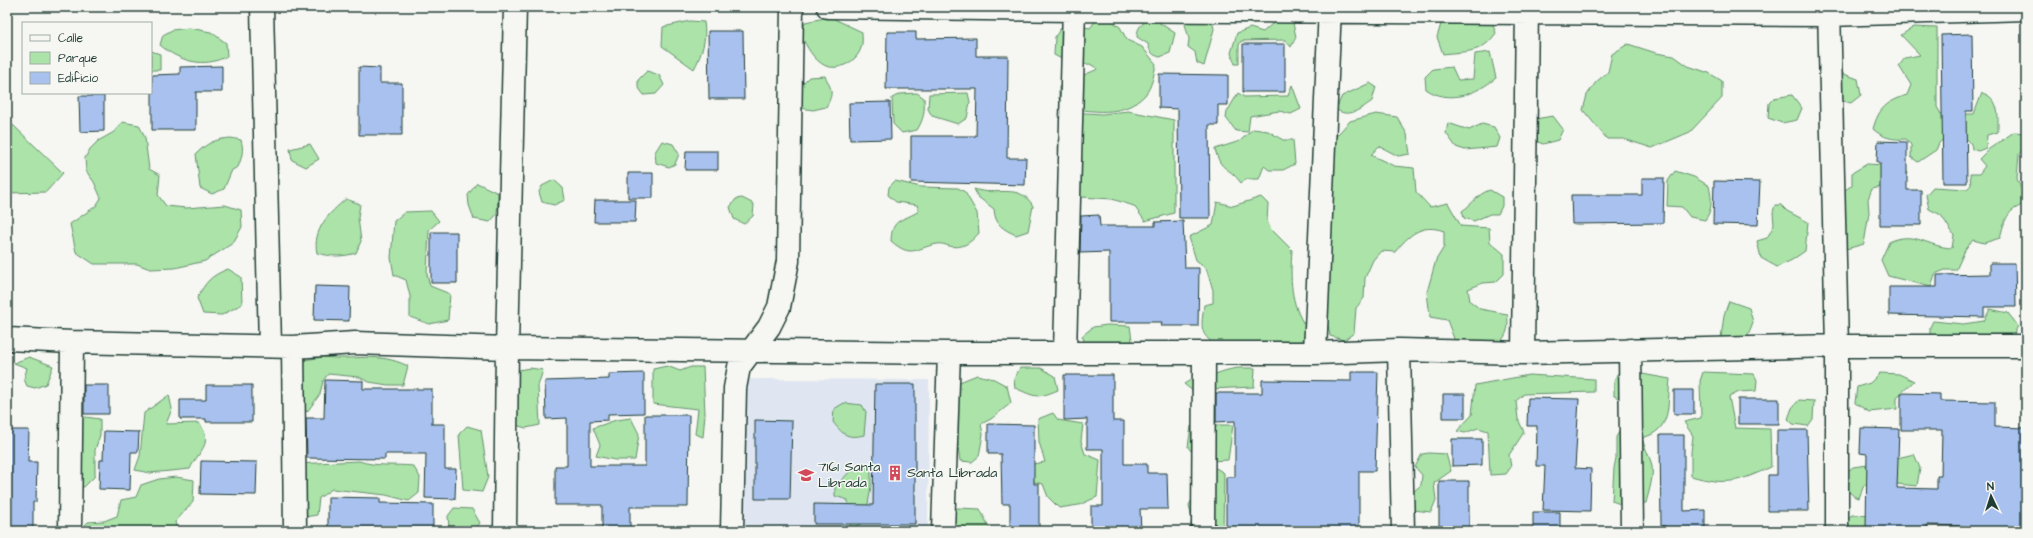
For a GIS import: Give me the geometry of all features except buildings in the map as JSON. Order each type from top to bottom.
[{"type":"street","points":[[262,7],[270,346]]},
{"type":"street","points":[[505,531],[507,348],[515,7]]},
{"type":"street","points":[[732,531],[735,388],[739,367],[769,327],[779,307],[788,261],[792,7]]},
{"type":"street","points":[[828,7],[1829,11],[2026,9]]},
{"type":"street","points":[[1065,352],[1074,9]]},
{"type":"street","points":[[1315,353],[1330,9]]},
{"type":"street","points":[[1523,353],[1527,10]]},
{"type":"street","points":[[1829,11],[1837,346],[1837,531]]},
{"type":"street","points":[[7,339],[293,347],[355,343],[507,348],[949,353],[1315,353],[1399,350],[1523,353],[1837,346],[2026,346]]},
{"type":"street","points":[[70,531],[72,342]]},
{"type":"street","points":[[293,347],[295,531]]},
{"type":"street","points":[[1399,350],[1403,531]]},
{"type":"street","points":[[1630,350],[1632,531]]},
{"type":"street","points":[[1203,531],[1204,352]]},
{"type":"street","points":[[943,531],[949,353]]},
{"type":"shaded area","points":[[744,379],[929,380],[928,531],[743,531]]},
{"type":"green space","points":[[830,17],[862,32],[862,44],[859,53],[852,61],[837,67],[826,66],[818,61],[808,48],[801,35],[805,22]]},
{"type":"green space","points":[[1097,19],[1109,19],[1120,27],[1127,40],[1142,47],[1156,64],[1151,84],[1145,95],[1137,102],[1117,110],[1095,111],[1063,106],[1059,99],[1059,87],[1073,74],[1084,75],[1098,69],[1090,64],[1073,65],[1054,55],[1055,37],[1060,29],[1074,25],[1090,28]]},
{"type":"green space","points":[[1155,20],[1175,33],[1170,53],[1160,57],[1153,54],[1148,44],[1137,37],[1138,29],[1142,24]]},
{"type":"green space","points":[[1192,20],[1212,20],[1214,29],[1204,66],[1197,63],[1195,52],[1188,47],[1189,39],[1185,24]]},
{"type":"green space","points":[[1491,20],[1496,33],[1485,45],[1466,52],[1443,54],[1437,37],[1441,24]]},
{"type":"green space","points":[[690,21],[704,22],[705,28],[703,46],[694,69],[662,46],[663,27]]},
{"type":"green space","points":[[1283,21],[1293,23],[1296,37],[1291,47],[1285,40],[1241,41],[1239,45],[1239,64],[1235,64],[1231,53],[1237,33],[1250,28],[1263,32],[1272,24]]},
{"type":"green space","points":[[1914,27],[1937,28],[1937,107],[1941,114],[1974,114],[1982,93],[1988,95],[1995,103],[1998,114],[1998,132],[1987,135],[1986,148],[1978,151],[1972,149],[1967,139],[1960,136],[1948,135],[1939,143],[1936,150],[1918,162],[1911,157],[1911,145],[1906,139],[1888,138],[1873,129],[1878,115],[1885,106],[1894,100],[1907,95],[1911,85],[1899,66],[1905,58],[1920,55],[1901,35]]},
{"type":"green space","points":[[189,28],[211,32],[226,43],[227,56],[210,62],[192,61],[183,59],[167,51],[160,45],[163,35],[172,30]]},
{"type":"green space","points":[[1628,44],[1656,53],[1674,56],[1688,66],[1709,73],[1722,81],[1722,98],[1690,132],[1652,148],[1624,139],[1607,139],[1583,110],[1587,95],[1596,82],[1608,72],[1612,54]]},
{"type":"green space","points":[[152,51],[160,54],[160,70],[152,70]]},
{"type":"green space","points":[[1490,52],[1496,78],[1480,89],[1462,96],[1453,97],[1435,94],[1426,89],[1425,77],[1433,69],[1452,67],[1458,80],[1473,79],[1475,54]]},
{"type":"green space","points":[[647,71],[659,75],[664,85],[656,94],[644,95],[638,87],[638,80]]},
{"type":"green space","points":[[1841,73],[1858,79],[1861,95],[1851,103],[1836,99]]},
{"type":"green space","points":[[825,76],[831,92],[826,107],[813,110],[801,108],[801,85],[809,77]]},
{"type":"green space","points":[[1370,83],[1376,87],[1372,101],[1359,110],[1350,113],[1341,112],[1336,109],[1342,96]]},
{"type":"green space","points":[[1292,85],[1301,109],[1291,114],[1279,111],[1250,116],[1248,132],[1236,131],[1226,118],[1227,112],[1238,93],[1244,97],[1288,96]]},
{"type":"green space","points":[[917,93],[924,98],[923,118],[917,130],[902,133],[893,124],[892,98],[900,94]]},
{"type":"green space","points":[[968,93],[970,102],[967,118],[958,124],[932,116],[928,109],[929,94]]},
{"type":"green space","points":[[1792,95],[1802,108],[1797,120],[1782,123],[1768,118],[1769,103],[1774,98]]},
{"type":"green space","points":[[1128,111],[1174,120],[1174,213],[1145,221],[1134,206],[1112,199],[1081,197],[1060,188],[1058,140],[1071,112],[1102,114]]},
{"type":"green space","points":[[1376,114],[1397,117],[1407,134],[1410,154],[1398,156],[1379,146],[1371,155],[1394,166],[1414,168],[1416,192],[1430,207],[1448,203],[1461,226],[1489,228],[1490,242],[1504,254],[1504,274],[1496,282],[1483,283],[1468,289],[1470,301],[1480,309],[1507,314],[1508,327],[1504,337],[1489,355],[1456,344],[1447,320],[1430,317],[1427,292],[1436,260],[1444,247],[1444,231],[1436,229],[1416,232],[1405,240],[1395,252],[1381,251],[1373,260],[1365,278],[1364,298],[1356,308],[1354,333],[1344,340],[1330,336],[1323,297],[1321,159],[1338,134],[1350,121]]},
{"type":"green space","points":[[1553,116],[1563,129],[1558,140],[1543,144],[1528,138],[1535,119]]},
{"type":"green space","points":[[122,122],[139,125],[145,138],[149,169],[160,175],[158,195],[166,206],[186,208],[225,205],[241,210],[242,227],[233,243],[205,261],[175,268],[150,269],[137,264],[94,264],[76,252],[70,224],[96,206],[101,198],[94,182],[86,171],[85,158],[90,149],[98,141],[114,132]]},
{"type":"green space","points":[[1448,123],[1469,130],[1482,124],[1494,127],[1500,138],[1497,147],[1465,150],[1456,147],[1446,133]]},
{"type":"green space","points":[[13,125],[63,173],[46,192],[7,193],[7,126]]},
{"type":"green space","points":[[1253,129],[1268,131],[1283,140],[1293,140],[1295,164],[1283,170],[1269,170],[1264,166],[1259,179],[1246,179],[1241,183],[1232,173],[1222,166],[1215,149],[1240,141]]},
{"type":"green space","points":[[2014,132],[2026,133],[2026,146],[2019,154],[2017,179],[2022,191],[2026,192],[2026,197],[2023,204],[2012,211],[2007,217],[2000,238],[1984,243],[1973,240],[1966,248],[1956,270],[1945,270],[1935,274],[1931,287],[1888,276],[1881,260],[1889,242],[1898,239],[1914,238],[1935,245],[1952,248],[1954,235],[1941,215],[1929,209],[1926,195],[1933,187],[1967,189],[1971,185],[1970,174],[1979,174],[1985,166],[1979,159],[1989,149]]},
{"type":"green space","points":[[231,138],[241,140],[241,160],[238,167],[232,170],[224,189],[212,194],[200,188],[196,154],[212,142],[220,139]]},
{"type":"green space","points":[[662,141],[673,144],[679,154],[675,164],[669,167],[656,163],[655,152]]},
{"type":"green space","points":[[310,144],[319,159],[306,167],[292,160],[290,149]]},
{"type":"green space","points":[[1867,164],[1902,166],[1908,173],[1904,182],[1872,189],[1868,199],[1869,213],[1864,244],[1846,249],[1840,236],[1832,200],[1852,185],[1852,173]]},
{"type":"green space","points":[[1675,171],[1694,177],[1709,186],[1711,204],[1708,216],[1705,220],[1690,217],[1682,207],[1667,206],[1668,181]]},
{"type":"green space","points":[[554,180],[563,188],[565,200],[554,205],[542,202],[539,192],[542,186]]},
{"type":"green space","points":[[895,181],[921,187],[958,188],[965,192],[977,213],[979,233],[966,244],[958,247],[939,244],[914,251],[904,250],[891,241],[893,228],[899,221],[919,211],[917,205],[896,202],[888,195],[889,187]]},
{"type":"green space","points":[[477,183],[498,193],[497,214],[490,222],[474,219],[469,205],[468,195]]},
{"type":"green space","points":[[974,189],[991,192],[1014,192],[1021,194],[1028,199],[1033,206],[1028,231],[1016,235],[1000,226],[996,219],[994,209],[978,197]]},
{"type":"green space","points":[[1490,190],[1502,197],[1502,206],[1498,214],[1490,214],[1474,221],[1464,218],[1462,211],[1482,194]]},
{"type":"green space","points":[[1261,197],[1268,204],[1267,221],[1270,228],[1292,250],[1292,290],[1297,309],[1306,327],[1304,337],[1294,351],[1214,343],[1205,336],[1203,332],[1202,317],[1204,305],[1213,303],[1213,290],[1206,268],[1196,260],[1189,237],[1213,225],[1217,202],[1233,206]]},
{"type":"green space","points":[[742,198],[754,204],[753,216],[744,224],[734,219],[730,207],[736,199]]},
{"type":"green space","points":[[346,199],[360,204],[358,218],[361,241],[356,253],[337,256],[317,253],[316,245],[319,229],[328,216]]},
{"type":"green space","points":[[1775,205],[1781,205],[1787,211],[1808,222],[1805,251],[1792,260],[1777,267],[1761,258],[1757,241],[1767,238],[1774,225],[1773,212]]},
{"type":"green space","points":[[431,211],[439,221],[429,230],[427,274],[430,286],[450,294],[448,320],[429,324],[410,317],[410,296],[406,280],[394,275],[391,258],[394,221],[405,212]]},
{"type":"green space","points":[[228,269],[241,277],[242,304],[222,315],[203,314],[197,298],[209,280]]},
{"type":"green space","points":[[1729,301],[1749,308],[1753,322],[1746,341],[1721,338],[1724,315]]},
{"type":"green space","points":[[1990,309],[2008,313],[2018,326],[2007,348],[1930,336],[1930,327],[1933,321],[1963,324],[1984,321]]},
{"type":"green space","points":[[1107,325],[1130,326],[1132,340],[1130,350],[1087,347],[1082,336],[1093,327]]},
{"type":"green space","points":[[29,357],[53,366],[46,384],[35,388],[27,386],[24,379],[27,368],[14,363]]},
{"type":"green space","points":[[323,357],[366,357],[386,359],[397,361],[408,366],[403,385],[388,385],[369,382],[359,377],[328,374],[323,381],[320,394],[307,412],[300,402],[297,361]]},
{"type":"green space","points":[[667,366],[680,371],[691,367],[703,367],[705,414],[703,437],[695,434],[698,409],[653,404],[653,369]]},
{"type":"green space","points":[[530,368],[543,370],[538,386],[540,425],[526,428],[512,424],[512,378],[518,370]]},
{"type":"green space","points":[[1020,368],[1041,368],[1055,376],[1058,390],[1045,395],[1036,396],[1015,388],[1014,379]]},
{"type":"green space","points":[[1238,368],[1255,368],[1254,387],[1209,389],[1194,392],[1184,384],[1194,379]]},
{"type":"green space","points":[[1631,372],[1670,379],[1668,407],[1664,423],[1659,429],[1642,438],[1652,467],[1651,482],[1646,503],[1620,504],[1612,501],[1616,458],[1616,437],[1622,427],[1630,403],[1614,396],[1614,382],[1617,374]]},
{"type":"green space","points":[[1703,372],[1754,374],[1757,380],[1756,391],[1739,392],[1729,397],[1735,428],[1770,429],[1771,467],[1750,476],[1732,481],[1714,481],[1691,476],[1693,436],[1684,422],[1701,418],[1700,381]]},
{"type":"green space","points":[[1880,373],[1899,374],[1914,381],[1897,397],[1897,409],[1869,412],[1855,403],[1857,387],[1870,383]]},
{"type":"green space","points":[[977,375],[994,379],[1007,386],[1011,403],[991,419],[981,424],[983,434],[979,456],[972,462],[960,461],[957,439],[957,383]]},
{"type":"green space","points":[[1529,375],[1594,379],[1594,392],[1524,394],[1516,401],[1518,419],[1524,432],[1509,455],[1511,467],[1506,474],[1490,475],[1488,431],[1478,428],[1465,433],[1457,431],[1472,415],[1475,385]]},
{"type":"green space","points":[[169,395],[172,409],[166,424],[199,423],[204,430],[204,447],[190,469],[150,473],[135,470],[140,456],[144,413]]},
{"type":"green space","points":[[1799,400],[1814,401],[1813,419],[1808,426],[1793,424],[1788,419],[1792,408]]},
{"type":"green space","points":[[844,403],[862,405],[866,412],[864,435],[846,435],[833,422],[834,409]]},
{"type":"green space","points":[[1053,413],[1058,420],[1083,424],[1081,441],[1085,454],[1100,460],[1097,497],[1079,505],[1059,508],[1048,497],[1043,484],[1019,479],[1027,465],[1045,462],[1039,442],[1038,419]]},
{"type":"green space","points":[[78,416],[100,419],[100,435],[95,450],[95,476],[84,487],[72,487],[59,429]]},
{"type":"green space","points":[[631,418],[639,434],[635,460],[615,460],[596,456],[600,445],[593,428],[616,420]]},
{"type":"green space","points":[[1233,425],[1228,460],[1211,461],[1197,459],[1188,447],[1191,426]]},
{"type":"green space","points":[[467,426],[481,430],[488,477],[482,492],[463,490],[459,434]]},
{"type":"green space","points":[[1422,454],[1446,454],[1451,471],[1434,483],[1436,500],[1431,512],[1413,510],[1406,498],[1421,485],[1422,475],[1415,467]]},
{"type":"green space","points":[[1914,454],[1920,468],[1917,486],[1897,484],[1864,485],[1859,498],[1855,497],[1847,490],[1844,474],[1853,467]]},
{"type":"green space","points":[[359,461],[379,465],[413,466],[420,477],[419,493],[409,501],[386,495],[332,489],[319,498],[317,515],[292,519],[295,464]]},
{"type":"green space","points":[[865,464],[871,471],[871,486],[865,522],[852,528],[846,517],[848,500],[835,496],[835,487],[854,467]]},
{"type":"green space","points":[[1211,465],[1224,473],[1223,531],[1189,531],[1192,520],[1189,505]]},
{"type":"green space","points":[[176,477],[194,480],[193,502],[175,522],[177,531],[79,531],[88,522],[104,521],[117,516],[121,500],[136,497],[141,485],[159,479]]},
{"type":"green space","points":[[454,508],[472,509],[480,523],[474,531],[459,531],[449,528],[448,516]]},
{"type":"green space","points":[[958,508],[980,509],[991,531],[951,531],[951,510]]},
{"type":"green space","points":[[1852,515],[1882,516],[1872,526],[1864,527],[1863,531],[1844,531],[1845,520]]},
{"type":"place","name":"Santa Librada","points":[[895,473]]},
{"type":"place","name":"7161 Santa Librada","points":[[806,475]]}]
